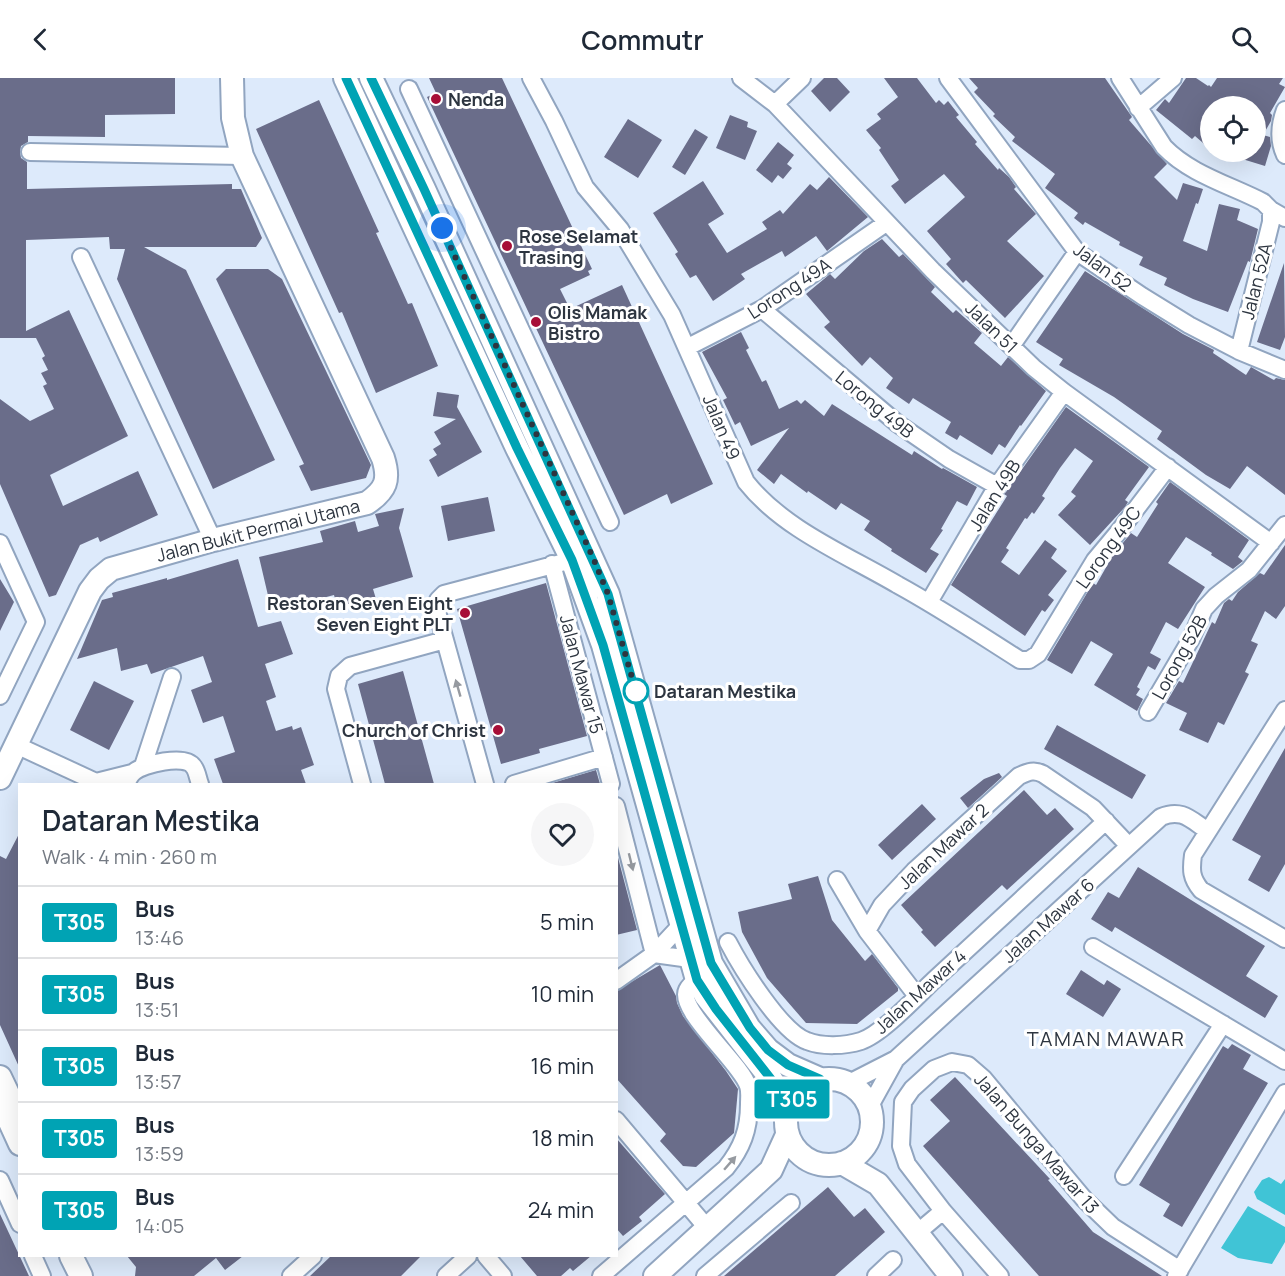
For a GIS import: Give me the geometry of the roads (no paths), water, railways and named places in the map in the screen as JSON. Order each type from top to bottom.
[{"type":"street","name":"Jalan Bukit Permai Utama","points":[[0,778],[90,591],[111,569],[213,540],[367,503],[382,490],[386,481],[387,471],[383,458],[242,156],[233,118],[232,78]]},
{"type":"street","points":[[233,118],[244,103],[247,78]]},
{"type":"street","points":[[345,78],[517,448],[562,562],[603,645],[681,925],[712,1004],[771,1079],[779,1093],[794,1148],[804,1158],[817,1164]]},
{"type":"street","points":[[371,78],[424,189],[608,594],[699,967],[768,1050],[788,1065],[820,1079]]},
{"type":"street","name":"Jalan 49","points":[[531,78],[585,187],[620,229],[672,315],[688,347],[736,462],[746,482],[760,499],[791,524],[929,602],[1020,660],[1031,659]]},
{"type":"street","name":"Jalan 51","points":[[741,78],[775,104],[886,223],[1034,368],[1272,543]]},
{"type":"street","points":[[775,104],[802,78]]},
{"type":"street","name":"Jalan 52","points":[[948,78],[1077,252],[1151,302],[1239,351],[1285,370]]},
{"type":"street","points":[[1120,78],[1164,147],[1172,155],[1204,174],[1280,211]]},
{"type":"street","points":[[1138,108],[1173,78]]},
{"type":"street","points":[[409,89],[610,522]]},
{"type":"street","points":[[1285,110],[1281,119],[1280,142],[1285,155]]},
{"type":"street","points":[[30,152],[242,156]]},
{"type":"street","name":"Jalan 52A","points":[[1239,351],[1271,222],[1280,211]]},
{"type":"street","name":"Lorong 49A","points":[[688,347],[762,309],[886,223]]},
{"type":"street","points":[[1012,345],[1077,252]]},
{"type":"street","points":[[81,257],[213,540]]},
{"type":"street","name":"Lorong 49B","points":[[762,309],[898,424],[949,459],[997,486]]},
{"type":"street","name":"Jalan 49B","points":[[929,602],[997,486],[1064,392]]},
{"type":"street","name":"Lorong 49C","points":[[1031,659],[1038,654],[1095,560],[1120,531],[1168,466]]},
{"type":"street","name":"Lorong 52B","points":[[1148,712],[1191,639],[1204,609],[1216,596],[1249,570],[1285,525]]},
{"type":"street","points":[[0,543],[36,622],[0,696]]},
{"type":"street","points":[[485,783],[436,608],[438,600],[444,594],[562,562]]},
{"type":"street","name":"Jalan Mawar 15","points":[[562,562],[611,783]]},
{"type":"street","points":[[362,783],[336,689],[339,676],[350,666],[445,639]]},
{"type":"street","points":[[134,775],[172,676]]},
{"type":"street","points":[[1283,934],[1201,890],[1194,882],[1191,872],[1193,855],[1285,710]]},
{"type":"street","points":[[16,745],[97,783],[134,775],[180,760],[194,766],[200,783]]},
{"type":"street","points":[[520,783],[553,778],[604,757]]},
{"type":"street","name":"Jalan Mawar 2","points":[[867,931],[882,905],[914,871],[1019,776],[1037,771],[1043,774],[1093,808],[1106,821]]},
{"type":"street","name":"Jalan Mawar 6","points":[[849,1083],[896,1059],[1161,817],[1172,812],[1183,815],[1208,831]]},
{"type":"street","points":[[618,814],[654,954]]},
{"type":"street","points":[[1106,821],[1129,846]]},
{"type":"street","name":"Jalan Mawar 4","points":[[699,967],[730,946],[743,970],[787,1028],[797,1037],[807,1042],[827,1045],[862,1041],[877,1032],[917,996],[1106,821]]},
{"type":"street","points":[[837,880],[867,931],[917,996]]},
{"type":"street","points":[[618,980],[654,954],[681,925]]},
{"type":"street","points":[[1093,947],[1285,1061]]},
{"type":"street","points":[[654,954],[699,967]]},
{"type":"street","points":[[618,1255],[687,1202],[726,1168],[737,1155],[745,1139],[749,1116],[749,1088],[741,1071],[705,1031],[686,996],[699,967]]},
{"type":"street","points":[[1124,1176],[1223,1024]]},
{"type":"street","name":"Jalan Mawar 6","points":[[870,1106],[896,1059]]},
{"type":"street","name":"Jalan Bunga Mawar 13","points":[[943,1211],[908,1164],[901,1146],[903,1102],[912,1089],[934,1069],[952,1062],[968,1065],[983,1078],[1067,1180],[1113,1227],[1178,1273]]},
{"type":"street","points":[[0,1077],[18,1115]]},
{"type":"street","points":[[655,1276],[771,1170],[787,1125],[790,1102],[797,1092],[808,1083],[835,1078],[858,1089],[870,1106],[872,1118],[872,1130],[861,1150],[842,1163],[771,1170]]},
{"type":"street","points":[[1178,1273],[1285,1093]]},
{"type":"street","points":[[0,1102],[18,1140]]},
{"type":"street","points":[[618,1122],[708,1229]]},
{"type":"street","points":[[868,1141],[878,1184]]},
{"type":"street","points":[[842,1163],[878,1184],[951,1276]]},
{"type":"street","points":[[0,1180],[18,1220]]},
{"type":"street","points":[[705,1276],[790,1203]]},
{"type":"street","points":[[917,1233],[943,1211],[1000,1276]]},
{"type":"street","points":[[33,1257],[42,1276]]},
{"type":"street","points":[[72,1257],[81,1276]]},
{"type":"street","points":[[82,1257],[92,1276]]},
{"type":"street","points":[[291,1276],[312,1257]]},
{"type":"street","points":[[446,1276],[467,1257]]},
{"type":"street","points":[[487,1257],[503,1276]]},
{"type":"street","points":[[601,1276],[611,1260]]},
{"type":"street","points":[[876,1276],[893,1260]]},
{"type":"water","points":[[1269,1177],[1281,1184],[1285,1179],[1285,1215],[1257,1199],[1254,1192],[1262,1180]]},
{"type":"water","points":[[1248,1206],[1285,1227],[1285,1242],[1272,1264],[1238,1258],[1221,1248]]},
{"type":"place","name":"Nenda","points":[[436,99]]},
{"type":"place","name":"Rose Selamat Trasing","points":[[507,246]]},
{"type":"place","name":"Olis Mamak Bistro","points":[[536,322]]},
{"type":"place","name":"Restoran Seven Eight Seven Eight PLT","points":[[465,613]]},
{"type":"place","name":"Dataran Mestika","points":[[636,691]]},
{"type":"place","name":"Church of Christ","points":[[498,730]]},
{"type":"district","name":"TAMAN MAWAR","points":[[1106,1038]]}]
